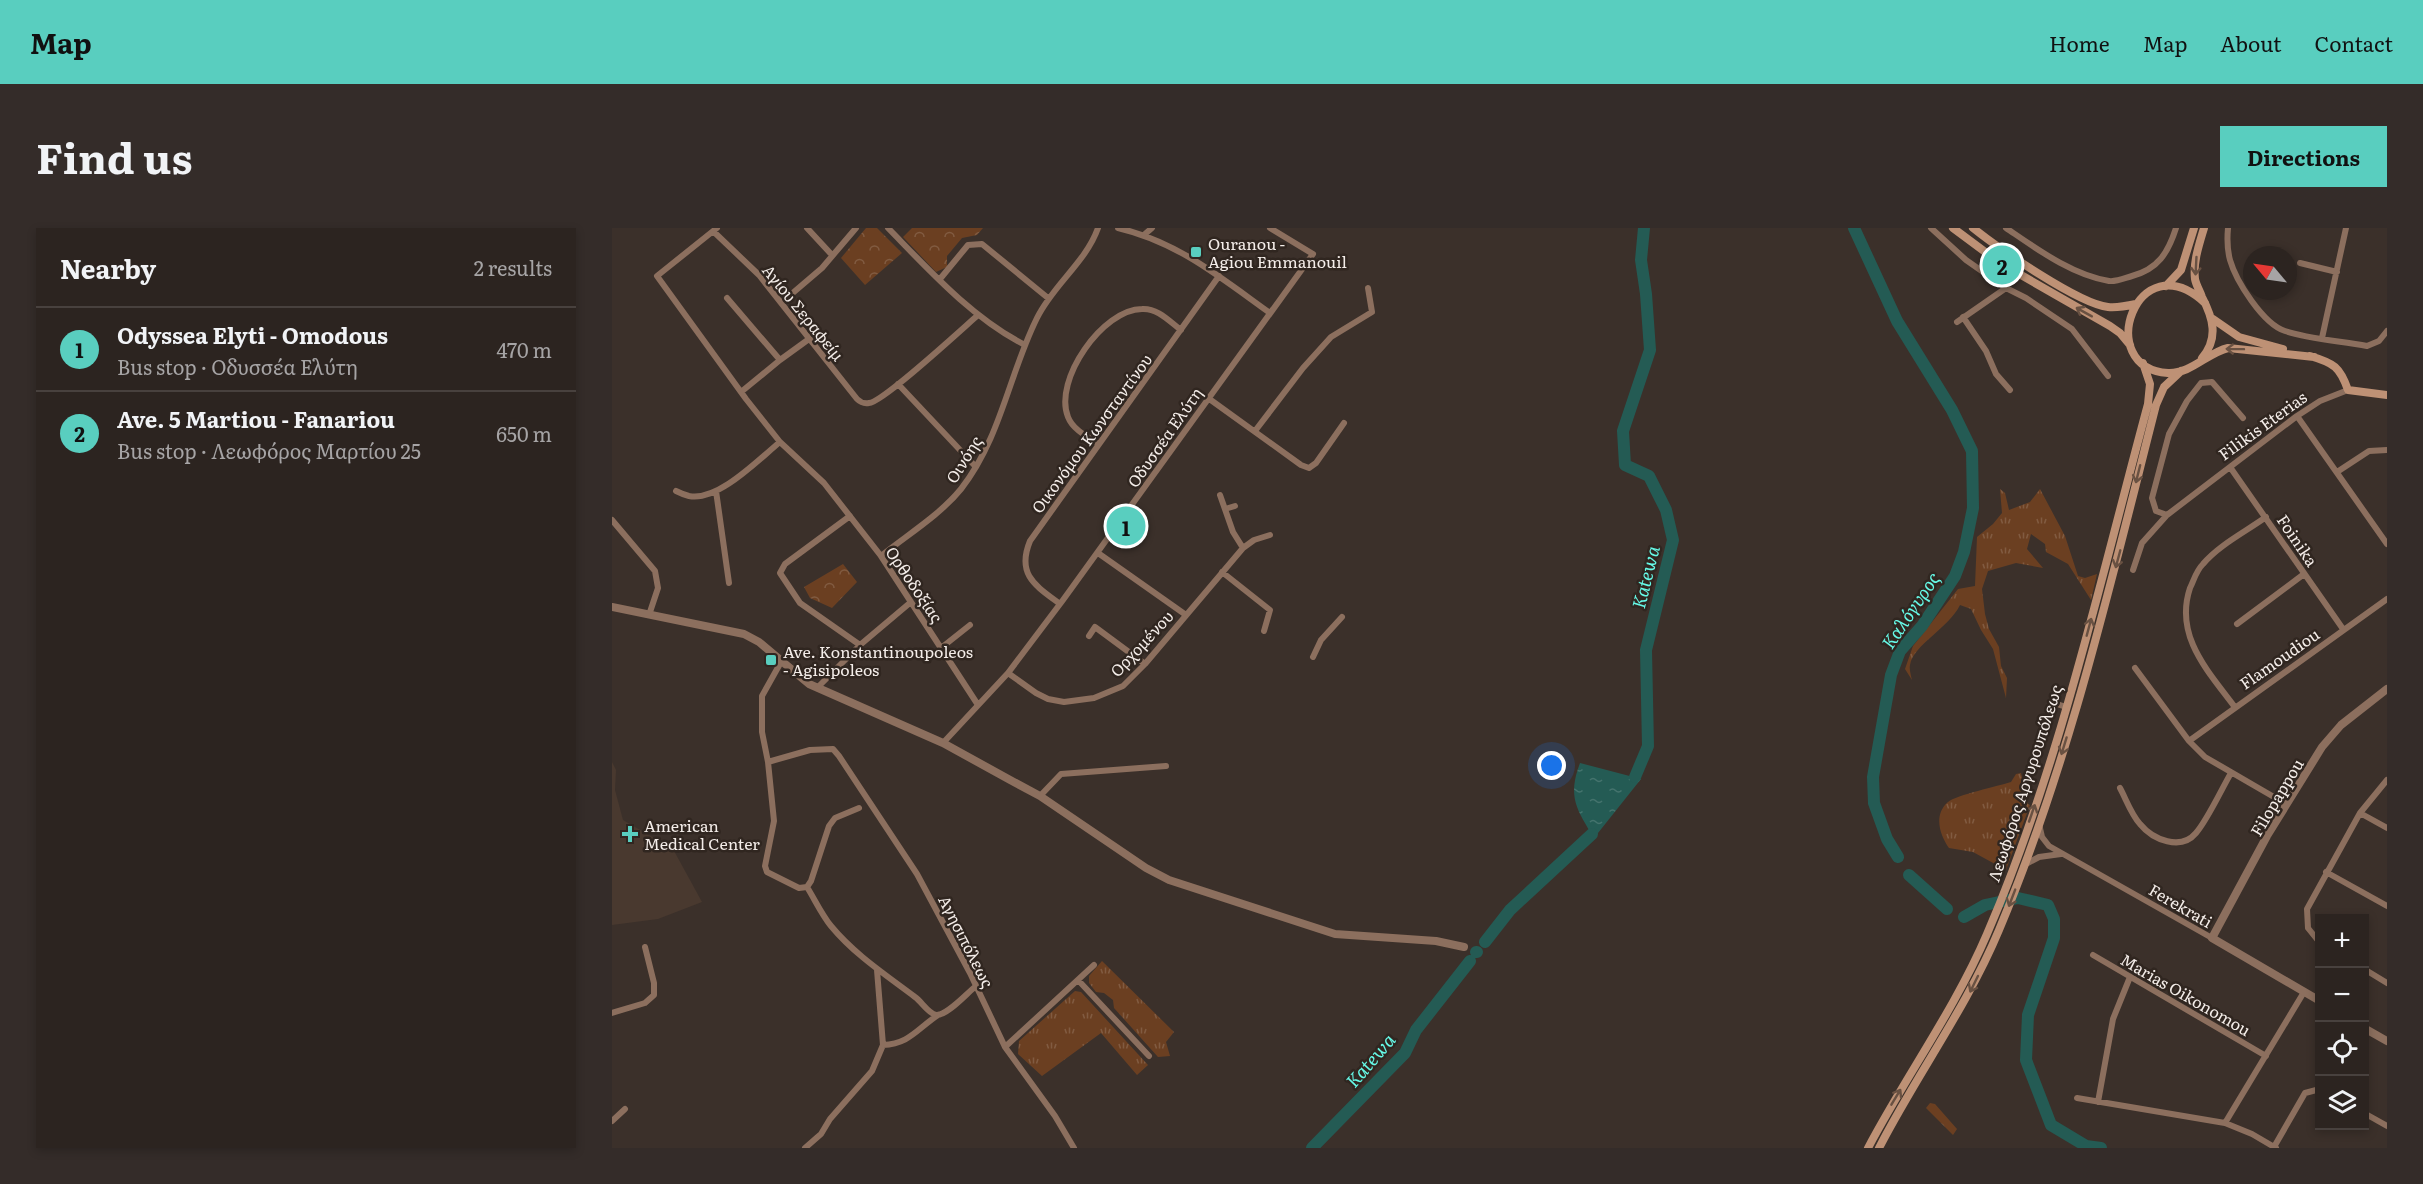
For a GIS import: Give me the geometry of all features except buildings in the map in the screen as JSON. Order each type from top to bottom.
[{"type":"main road","points":[[1953,228],[2000,263],[2120,333],[2143,363],[2150,384],[2152,404]]},
{"type":"main road","points":[[1973,228],[2037,272],[2092,302],[2108,307],[2136,304]]},
{"type":"main road","points":[[2166,286],[2181,270],[2194,228]]},
{"type":"main road","points":[[2198,363],[2209,351],[2214,335],[2213,319],[2195,282],[2195,259],[2204,228]]},
{"type":"main road","points":[[2131,346],[2128,331],[2129,317],[2136,304],[2149,292],[2166,286],[2181,287],[2194,293],[2205,303]]},
{"type":"main road","points":[[2213,319],[2239,337],[2313,357],[2338,368],[2343,374],[2348,390]]},
{"type":"main road","points":[[2143,363],[2155,370],[2168,373],[2181,371],[2219,350],[2228,348],[2313,357]]},
{"type":"main road","points":[[2152,404],[2164,387],[2181,371]]},
{"type":"main road","name":"Filikis Eterias","points":[[2348,390],[2387,395]]},
{"type":"main road","name":"Λεωφόρος Αργυρουπόλεως","points":[[1868,1148],[1891,1104],[1961,989],[1987,934],[2013,868],[2066,707],[2152,404]]},
{"type":"main road","name":"Λεωφόρος Αργυρουπόλεως","points":[[1879,1148],[1897,1113],[1968,994],[1999,931],[2024,865],[2092,656],[2121,549],[2152,404]]},
{"type":"street","points":[[807,228],[832,255]]},
{"type":"street","points":[[781,303],[822,268],[856,228]]},
{"type":"street","name":"Οινόης","points":[[881,556],[950,501],[976,467],[997,426],[1025,345],[1048,298],[1091,244],[1098,228]]},
{"type":"street","points":[[1118,228],[1145,234],[1184,253],[1270,313]]},
{"type":"street","points":[[1145,234],[1152,228]]},
{"type":"street","name":"Οδυσσέα Ελύτη","points":[[943,743],[1008,673],[1098,553],[1313,254],[1270,228]]},
{"type":"street","points":[[1931,228],[1966,260],[2072,329],[2108,376]]},
{"type":"street","points":[[2006,228],[2042,253],[2084,274],[2112,282],[2143,273],[2159,263],[2170,246],[2176,228]]},
{"type":"street","points":[[2228,228],[2227,244],[2230,261],[2239,281],[2267,320],[2284,331],[2367,346],[2379,341],[2387,331]]},
{"type":"street","points":[[2322,338],[2346,228]]},
{"type":"street","name":"Ορθοδοξίας","points":[[716,230],[657,276],[780,442],[824,483],[881,556],[978,705]]},
{"type":"street","name":"Αγίου Σεραφείμ","points":[[716,230],[759,275],[856,399],[864,403],[873,402],[898,384]]},
{"type":"street","points":[[893,230],[978,315],[1004,334],[1025,345]]},
{"type":"street","points":[[940,279],[968,245],[982,244],[1048,298]]},
{"type":"street","points":[[2300,263],[2337,272]]},
{"type":"street","name":"Οικονόμου Κωνσταντίνου","points":[[1060,604],[1031,580],[1027,573],[1025,555],[1030,541],[1219,276]]},
{"type":"street","points":[[1255,430],[1303,368],[1331,337],[1372,312],[1368,288]]},
{"type":"street","points":[[2006,288],[1960,319],[1986,351],[1996,374],[2010,390]]},
{"type":"street","points":[[727,297],[780,360]]},
{"type":"street","points":[[1099,444],[1075,428],[1068,417],[1065,400],[1069,379],[1077,358],[1095,336],[1117,318],[1140,308],[1157,311],[1182,330]]},
{"type":"street","points":[[976,467],[898,384],[978,315]]},
{"type":"street","points":[[741,392],[809,339]]},
{"type":"street","points":[[2167,516],[2156,511],[2152,498],[2169,434],[2187,401],[2201,383],[2212,382],[2243,418]]},
{"type":"street","name":"Filikis Eterias","points":[[2133,570],[2142,543],[2167,516],[2297,416],[2320,401],[2348,390]]},
{"type":"street","points":[[1208,398],[1301,465],[1309,468],[1316,463],[1344,423]]},
{"type":"street","points":[[2297,416],[2387,544]]},
{"type":"street","points":[[676,491],[691,497],[716,491],[736,479],[780,442]]},
{"type":"street","points":[[2337,472],[2369,452],[2387,450]]},
{"type":"street","name":"Foinika","points":[[2230,466],[2343,629]]},
{"type":"street","points":[[716,491],[729,583]]},
{"type":"street","points":[[1220,495],[1233,532],[1243,548]]},
{"type":"street","points":[[1225,509],[1235,506]]},
{"type":"street","points":[[850,516],[785,564],[780,573],[800,603],[860,645]]},
{"type":"street","points":[[2234,706],[2198,658],[2190,640],[2185,616],[2187,599],[2202,565],[2266,517]]},
{"type":"street","points":[[612,520],[655,572],[658,588],[649,615]]},
{"type":"street","name":"Ορχομένου","points":[[1008,673],[1048,699],[1080,701],[1109,693],[1123,686],[1145,664],[1243,548],[1254,540],[1270,535]]},
{"type":"street","points":[[1098,553],[1186,615]]},
{"type":"street","points":[[1222,572],[1270,610],[1264,631]]},
{"type":"street","points":[[2237,624],[2304,574]]},
{"type":"street","name":"Flamoudiou","points":[[2188,741],[2387,599]]},
{"type":"street","points":[[817,688],[860,645],[910,602]]},
{"type":"street","points":[[612,607],[744,634],[759,642],[797,676],[817,688],[943,743],[1040,796],[1146,868],[1169,880],[1335,934],[1436,941],[1464,947]]},
{"type":"street","points":[[1313,657],[1321,640],[1342,617]]},
{"type":"street","points":[[941,648],[970,625]]},
{"type":"street","points":[[1089,636],[1095,627],[1145,664]]},
{"type":"street","points":[[781,662],[762,696],[762,732],[768,762],[774,821],[765,866],[767,872],[799,888],[807,887],[829,826],[835,818],[859,808]]},
{"type":"street","points":[[2135,668],[2188,741],[2205,757],[2286,804]]},
{"type":"street","name":"Filopappou","points":[[2212,938],[2286,804],[2322,747],[2341,725],[2386,692]]},
{"type":"street","points":[[2054,703],[2066,707]]},
{"type":"street","name":"Αγησιπόλεως","points":[[768,762],[810,750],[833,749],[917,874],[976,986],[1005,1047],[1074,1148]]},
{"type":"street","points":[[1040,796],[1061,774],[1166,766]]},
{"type":"street","points":[[2120,788],[2139,823],[2147,831],[2163,840],[2176,843],[2186,841],[2196,833],[2231,773]]},
{"type":"street","points":[[2315,938],[2308,928],[2307,909],[2360,813],[2387,780]]},
{"type":"street","points":[[2360,813],[2387,828]]},
{"type":"street","points":[[2039,823],[2042,837],[2049,846],[2061,854]]},
{"type":"street","points":[[2024,865],[2039,858],[2061,854]]},
{"type":"street","name":"Ferekrati","points":[[2061,854],[2101,874],[2315,999]]},
{"type":"street","points":[[2326,872],[2387,906]]},
{"type":"street","points":[[807,887],[831,926],[877,970],[921,1002],[931,1013],[938,1015]]},
{"type":"street","points":[[612,1013],[645,1003],[654,995],[654,983],[645,947]]},
{"type":"street","name":"Marias Oikonomou","points":[[2093,955],[2266,1056]]},
{"type":"street","points":[[1005,1047],[1094,965]]},
{"type":"street","points":[[805,1148],[822,1134],[830,1119],[872,1071],[883,1045],[877,970]]},
{"type":"street","points":[[2369,972],[2387,983]]},
{"type":"street","points":[[2098,1102],[2113,1019],[2130,976]]},
{"type":"street","points":[[1078,980],[1149,1056]]},
{"type":"street","points":[[883,1045],[897,1045],[905,1041],[938,1015],[945,1013],[976,986]]},
{"type":"street","points":[[2225,1123],[2304,992]]},
{"type":"street","points":[[2369,1031],[2387,1041]]},
{"type":"street","points":[[2077,1098],[2225,1123],[2275,1147],[2305,1093],[2315,1090]]},
{"type":"street","points":[[612,1121],[625,1109]]},
{"type":"street","points":[[2369,1116],[2387,1126]]},
{"type":"shaded area","name":"American Medical Center","points":[[612,762],[616,770],[615,790],[623,820],[673,849],[702,902],[658,919],[612,925]]},
{"type":"green space","points":[[866,228],[877,228],[902,253],[865,285],[841,258]]},
{"type":"green space","points":[[912,228],[983,228],[977,235],[962,238],[947,256],[947,267],[936,272],[903,237]]},
{"type":"green space","points":[[2000,489],[2005,493],[2009,510],[2030,502],[2040,489],[2065,536],[2078,576],[2085,578],[2097,574],[2091,600],[2068,564],[2046,552],[2045,544],[2031,534],[2027,549],[2043,568],[2016,563],[1988,571],[1982,589],[1989,629],[1999,647],[2001,666],[2007,678],[2006,698],[1993,649],[1971,609],[1960,605],[1948,621],[1918,650],[1910,667],[1912,680],[1905,669],[1913,646],[1958,589],[1975,586],[1977,537],[2002,513]]},
{"type":"green space","points":[[843,564],[857,582],[832,608],[810,598],[804,587]]},
{"type":"green space","points":[[2021,773],[2030,805],[2006,870],[1973,852],[1949,848],[1943,837],[1939,819],[1943,807],[1953,799],[2011,782],[2016,774]]},
{"type":"green space","points":[[1102,961],[1174,1032],[1166,1042],[1170,1056],[1158,1057],[1114,1008],[1113,1000],[1104,993],[1096,992],[1089,983],[1089,976]]},
{"type":"green space","points":[[1075,991],[1081,992],[1148,1065],[1137,1075],[1101,1033],[1042,1076],[1018,1054],[1019,1041]]},
{"type":"green space","points":[[1930,1103],[1935,1104],[1957,1129],[1953,1135],[1926,1108]]},
{"type":"water","points":[[1580,763],[1641,779],[1594,838],[1579,811],[1574,794]]},
{"type":"waterway","name":"Katewa","points":[[1635,777],[1648,746],[1646,650],[1673,540],[1666,510],[1649,476],[1625,465],[1623,431],[1650,350],[1641,260],[1644,228]]},
{"type":"waterway","name":"Καλόγυρος","points":[[1854,228],[1897,321],[1952,410],[1972,451],[1973,508],[1964,552],[1955,576],[1922,626],[1900,651],[1891,675],[1873,777],[1874,803],[1887,839],[1898,857]]},
{"type":"waterway","name":"Katewa","points":[[1485,942],[1510,910],[1592,834]]},
{"type":"waterway","name":"Καλόγυρος","points":[[1909,875],[1947,909]]},
{"type":"waterway","name":"Καλόγυρος","points":[[1964,917],[1985,905],[2018,898],[2048,905],[2054,919],[2054,938],[2028,1015],[2026,1060],[2051,1125],[2086,1146],[2101,1148]]},
{"type":"waterway","name":"Katewa","points":[[1312,1148],[1405,1053],[1416,1030],[1470,961]]},
{"type":"place","name":"Ouranou - Agiou Emmanouil","points":[[1196,252]]},
{"type":"place","name":"Ave. 5 Martiou - Fanariou","points":[[2002,265]]},
{"type":"place","name":"Odyssea Elyti - Omodous","points":[[1126,526]]},
{"type":"place","name":"Ave. Konstantinoupoleos - Agisipoleos","points":[[771,660]]},
{"type":"place","name":"American Medical Center","points":[[630,834]]}]
